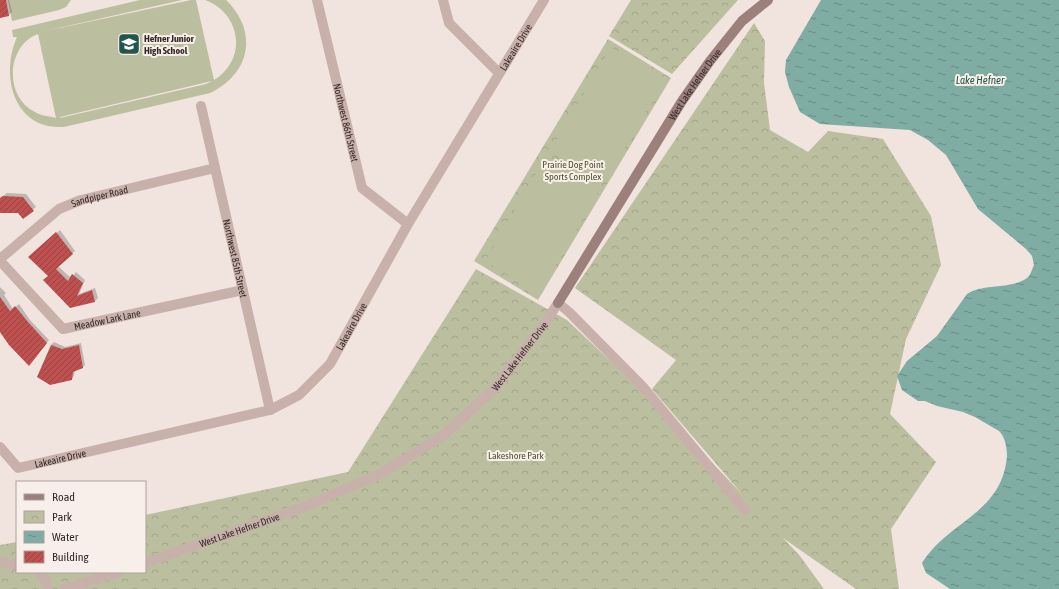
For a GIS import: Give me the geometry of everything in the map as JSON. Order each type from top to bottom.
[{"type":"street","name":"Northwest 86th Street","points":[[317,0],[362,188],[408,224]]},
{"type":"street","points":[[443,0],[449,23],[498,73]]},
{"type":"street","name":"Lakeaire Drive","points":[[0,447],[18,468],[270,410],[299,395],[330,364],[408,224],[498,73],[544,0]]},
{"type":"street","name":"West Lake Hefner Drive","points":[[146,563],[301,508],[378,475],[441,436],[492,390],[545,323],[682,101],[710,61],[742,21],[768,0]]},
{"type":"street","name":"Northwest 85th Street","points":[[201,106],[270,410]]},
{"type":"street","name":"Sandpiper Road","points":[[0,260],[59,209],[81,200],[215,168]]},
{"type":"street","name":"Meadow Lark Lane","points":[[0,260],[63,329],[243,290]]},
{"type":"street","points":[[558,303],[569,312],[643,388],[745,510]]},
{"type":"street","points":[[0,562],[16,565]]},
{"type":"street","points":[[39,573],[44,578],[48,589]]},
{"type":"street","points":[[64,589],[116,573]]},
{"type":"green space","points":[[8,0],[71,0],[66,7],[59,10],[12,21]]},
{"type":"green space","points":[[140,0],[182,0],[41,32],[196,0],[214,80],[225,71],[232,60],[236,49],[236,37],[233,25],[226,15],[217,6],[205,0],[226,0],[236,12],[243,25],[246,38],[245,51],[241,64],[234,75],[224,85],[210,93],[64,127],[47,126],[33,120],[22,110],[15,97],[11,83],[10,68],[12,52],[17,37],[13,37],[12,30]],"holes":[[[38,34],[56,118],[37,113],[25,105],[18,95],[14,84],[13,72],[15,60],[20,49],[27,40]],[[212,81],[206,84],[60,118],[60,117]]]},
{"type":"green space","points":[[631,0],[738,0],[672,74],[609,36]]},
{"type":"green space","name":"Lakeshore Park","points":[[754,23],[765,41],[764,83],[770,130],[808,152],[828,131],[883,139],[931,216],[941,265],[906,339],[890,414],[936,462],[891,529],[899,589],[856,589],[783,538],[800,556],[824,589],[0,589],[0,545],[16,542],[16,573],[146,573],[146,515],[348,472],[476,269],[567,320],[657,405],[742,494],[652,389],[676,360],[575,288]]},
{"type":"green space","name":"Prairie Dog Point Sports Complex","points":[[608,39],[671,78],[538,300],[474,261]]},
{"type":"green space","points":[[611,47],[665,78],[604,183],[550,151]]},
{"type":"green space","points":[[546,157],[600,189],[539,293],[485,261]]},
{"type":"water","name":"Lake Hefner","points":[[821,0],[1059,0],[1059,589],[950,589],[926,573],[922,563],[933,548],[985,504],[995,491],[1003,475],[1007,449],[1004,439],[999,431],[963,412],[937,406],[925,401],[918,401],[902,390],[897,376],[907,361],[937,336],[967,294],[981,289],[1020,282],[1028,277],[1034,265],[1032,256],[1026,249],[978,209],[946,155],[928,140],[910,130],[820,124],[800,112],[789,87],[785,72],[786,60]]},
{"type":"building","points":[[0,0],[6,0],[9,16],[0,18]]},
{"type":"building","points":[[3,196],[23,197],[34,211],[23,219],[18,213],[0,213],[0,198]]},
{"type":"building","points":[[56,232],[73,254],[56,269],[68,281],[72,274],[83,283],[77,296],[92,290],[95,302],[70,308],[43,280],[48,276],[28,257]]},
{"type":"building","points":[[0,297],[10,311],[15,306],[47,343],[29,366],[9,345],[0,332]]},
{"type":"building","points":[[51,345],[62,349],[79,345],[83,368],[73,372],[72,380],[50,385],[37,377]]},
{"type":"place","name":"Hefner Junior High School","points":[[129,44]]}]
